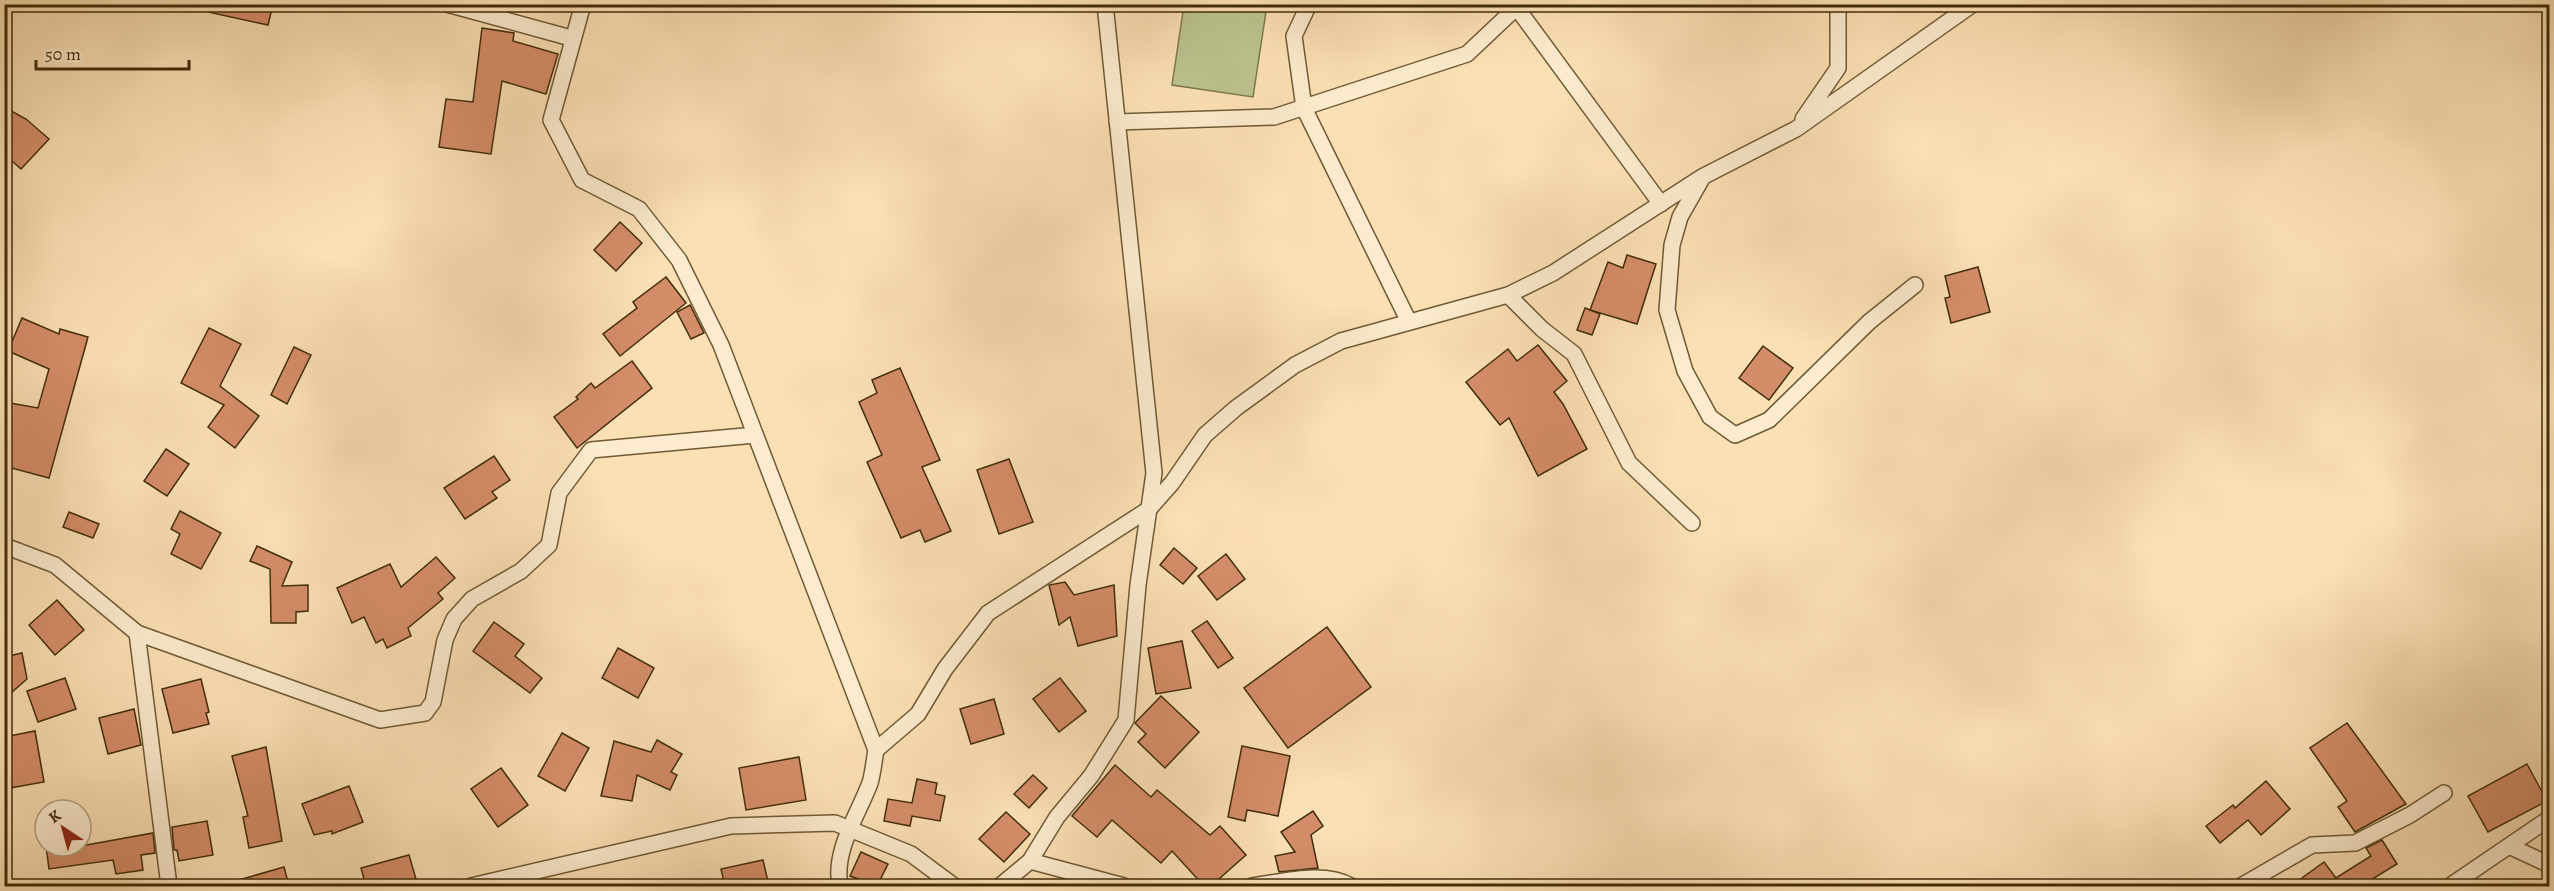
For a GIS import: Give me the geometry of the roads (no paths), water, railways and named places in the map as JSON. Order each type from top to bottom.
[{"type":"street","points":[[447,4],[572,38]]},
{"type":"street","points":[[583,4],[551,120],[582,180],[639,209],[680,260],[722,345],[876,750],[870,781],[849,828],[837,873],[840,886]]},
{"type":"street","points":[[1000,886],[1030,861],[1057,817],[1091,776],[1126,720],[1138,585],[1154,473],[1105,4]]},
{"type":"street","points":[[1309,4],[1294,36],[1304,108],[1409,322]]},
{"type":"street","points":[[1796,129],[1838,68],[1838,4]]},
{"type":"street","points":[[876,750],[918,714],[945,669],[988,613],[1149,509],[1172,483],[1204,435],[1236,408],[1295,365],[1341,341],[1508,295],[1553,273],[1702,177],[1796,129],[1973,4]]},
{"type":"street","points":[[1117,122],[1274,117],[1467,54],[1517,6],[1661,204]]},
{"type":"street","points":[[1702,177],[1680,217],[1672,245],[1667,310],[1685,371],[1710,417],[1735,435],[1769,420],[1869,322],[1915,285]]},
{"type":"street","points":[[1508,295],[1542,329],[1574,354],[1629,463],[1692,523]]},
{"type":"street","points":[[4,549],[10,548],[55,565],[137,633],[380,720],[425,713],[433,702],[445,640],[454,619],[472,599],[521,571],[549,545],[559,493],[591,450],[755,435]]},
{"type":"street","points":[[137,633],[169,886]]},
{"type":"street","points":[[2241,886],[2312,845],[2355,843],[2410,815],[2444,793]]},
{"type":"street","points":[[2450,886],[2550,818]]},
{"type":"street","points":[[471,886],[731,826],[835,822],[911,854],[954,886]]},
{"type":"street","points":[[2510,846],[2550,866]]},
{"type":"street","points":[[1030,861],[1124,886]]},
{"type":"street","points":[[1252,886],[1316,878],[1342,881],[1351,886]]}]
